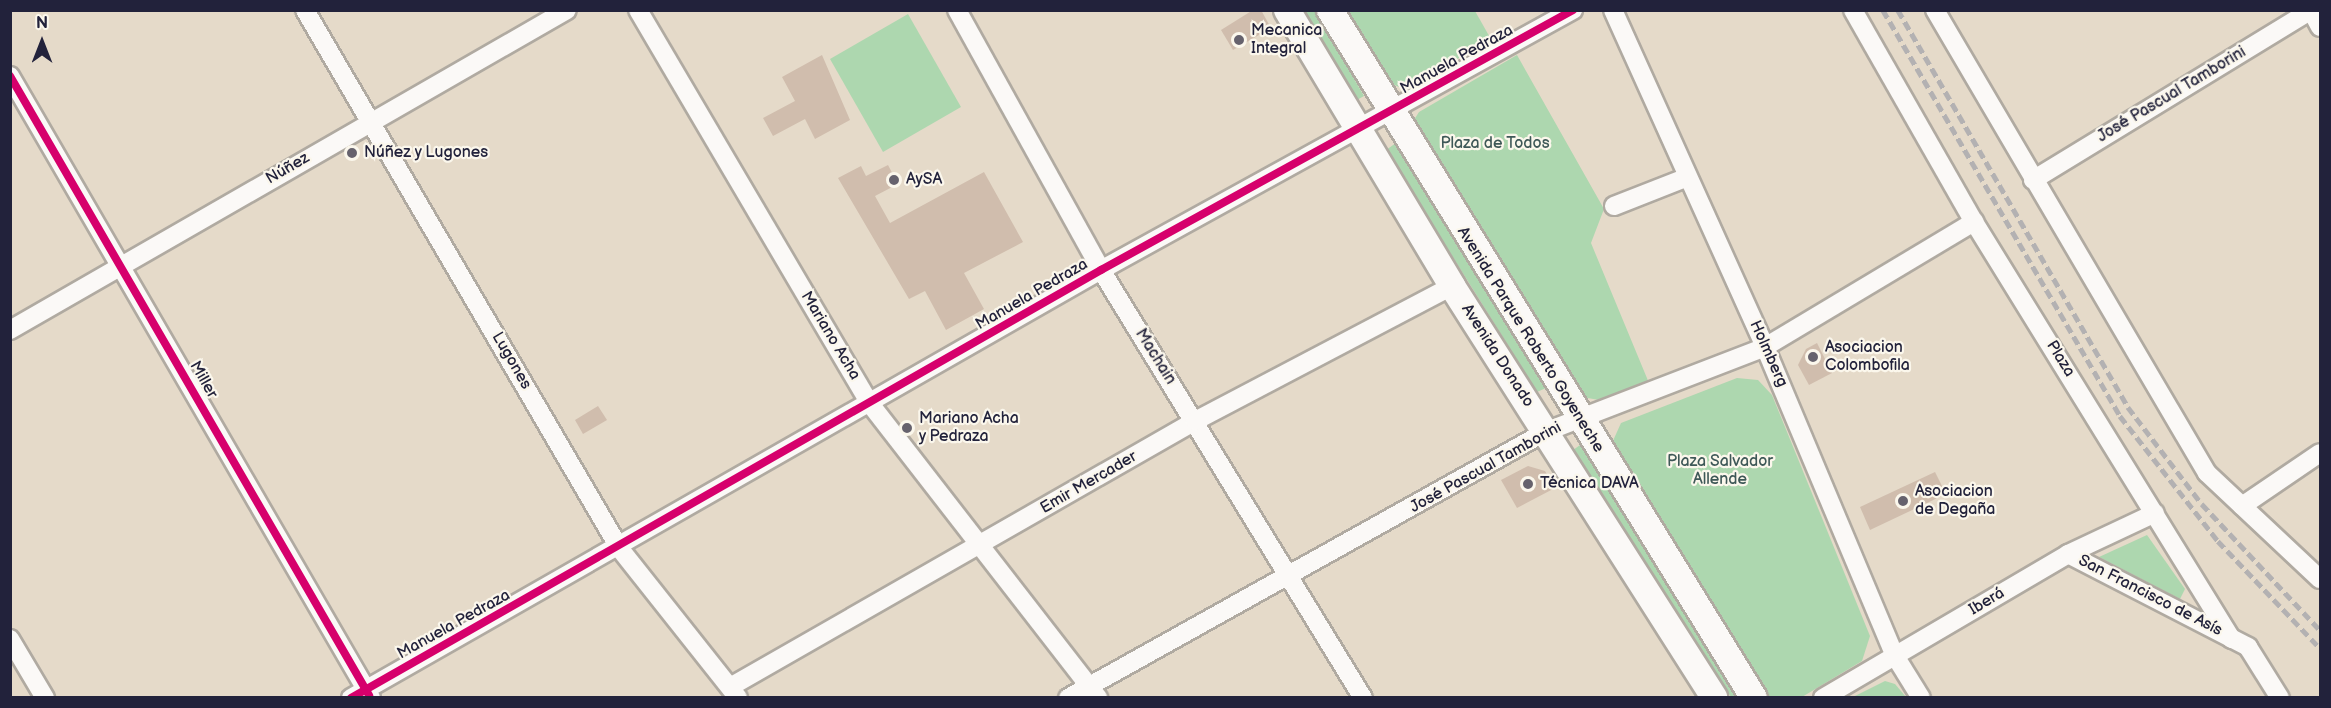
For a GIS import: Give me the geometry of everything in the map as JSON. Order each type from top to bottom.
[{"type":"main road","name":"Avenida Donado","points":[[1287,10],[1356,130],[1452,286],[1714,698]]},
{"type":"main road","name":"Avenida Parque Roberto Goyeneche","points":[[1330,10],[1389,113],[1754,698]]},
{"type":"street","name":"Lugones","points":[[305,10],[620,549],[734,692]]},
{"type":"street","name":"Núñez","points":[[10,330],[567,10]]},
{"type":"street","name":"Mariano Acha","points":[[638,10],[871,405],[978,548],[1093,692]]},
{"type":"street","name":"Machain","points":[[957,10],[1101,270],[1195,421],[1288,579],[1363,698]]},
{"type":"street","name":"Manuela Pedraza","points":[[362,695],[871,405],[1101,270],[1573,10]]},
{"type":"street","name":"Holmberg","points":[[1613,10],[1765,347],[1895,656],[1921,698]]},
{"type":"street","name":"Plaza","points":[[1853,10],[1974,222],[2232,639],[2248,647],[2280,698]]},
{"type":"street","points":[[2311,10],[2320,27]]},
{"type":"street","name":"José Pascual Tamborini","points":[[2033,180],[2311,10]]},
{"type":"street","points":[[1944,14],[2033,180],[2207,473],[2320,579]]},
{"type":"street","name":"Miller","points":[[10,76],[121,265],[362,695]]},
{"type":"street","points":[[1614,206],[1688,177]]},
{"type":"street","name":"José Pascual Tamborini","points":[[1068,698],[1093,692],[1545,432],[1765,347],[1974,222]]},
{"type":"street","name":"Emir Mercader","points":[[734,692],[1195,421],[1452,286]]},
{"type":"street","points":[[2242,506],[2320,453]]},
{"type":"street","name":"Iberá","points":[[1822,698],[2068,554],[2155,513]]},
{"type":"street","name":"San Francisco de Asís","points":[[2068,554],[2232,639]]},
{"type":"street","points":[[13,648],[45,698]]},
{"type":"green space","points":[[1303,11],[1315,11],[1364,96],[1355,101]]},
{"type":"green space","points":[[1344,11],[1475,11],[1492,41],[1401,88],[1386,81]]},
{"type":"green space","points":[[908,14],[961,107],[883,152],[830,59]]},
{"type":"green space","name":"Plaza de Todos","points":[[1517,55],[1604,209],[1591,243],[1649,383],[1599,400],[1582,397],[1412,123],[1419,112]]},
{"type":"green space","points":[[1396,143],[1546,388],[1537,392],[1386,150]]},
{"type":"green space","name":"Plaza Salvador Allende","points":[[1737,378],[1758,380],[1772,395],[1870,636],[1862,661],[1802,697],[1767,697],[1612,443],[1621,423]]},
{"type":"green space","points":[[1583,443],[1741,697],[1731,697],[1573,450]]},
{"type":"green space","points":[[2147,535],[2185,589],[2180,599],[2099,557]]},
{"type":"green space","points":[[1885,681],[1895,684],[1906,697],[1853,697]]},
{"type":"building","name":"Mecanica Integral","points":[[1253,10],[1261,10],[1271,28],[1233,50],[1221,30]]},
{"type":"building","points":[[822,55],[850,120],[815,139],[805,119],[773,136],[763,118],[795,101],[782,77]]},
{"type":"building","points":[[888,165],[898,184],[875,196],[890,223],[984,172],[1023,242],[964,273],[984,309],[946,330],[925,291],[909,299],[838,178],[861,166],[866,176]]},
{"type":"building","name":"Asociacion Colombofila","points":[[1817,343],[1832,373],[1809,385],[1798,365],[1806,349]]},
{"type":"building","points":[[598,406],[607,420],[583,434],[575,420]]},
{"type":"building","name":"Técnica DAVA","points":[[1528,466],[1545,471],[1555,488],[1517,508],[1501,480]]},
{"type":"building","name":"Asociacion de Degaña","points":[[1935,472],[1946,494],[1870,530],[1860,507]]},
{"type":"railway","points":[[1883,10],[2120,416],[2218,541],[2320,648]]},
{"type":"railway","points":[[1898,10],[2128,407],[2202,504],[2320,630]]},
{"type":"cycle path","points":[[351,698],[1101,270],[1573,10]]},
{"type":"cycle path","points":[[10,76],[369,695]]},
{"type":"place","name":"Mecanica Integral","points":[[1239,40]]},
{"type":"place","name":"Núñez y Lugones","points":[[352,153]]},
{"type":"place","name":"AySA","points":[[894,180]]},
{"type":"place","name":"Asociacion Colombofila","points":[[1813,357]]},
{"type":"place","name":"Mariano Acha y Pedraza","points":[[907,428]]},
{"type":"place","name":"Técnica DAVA","points":[[1528,484]]},
{"type":"place","name":"Asociacion de Degaña","points":[[1903,501]]}]
